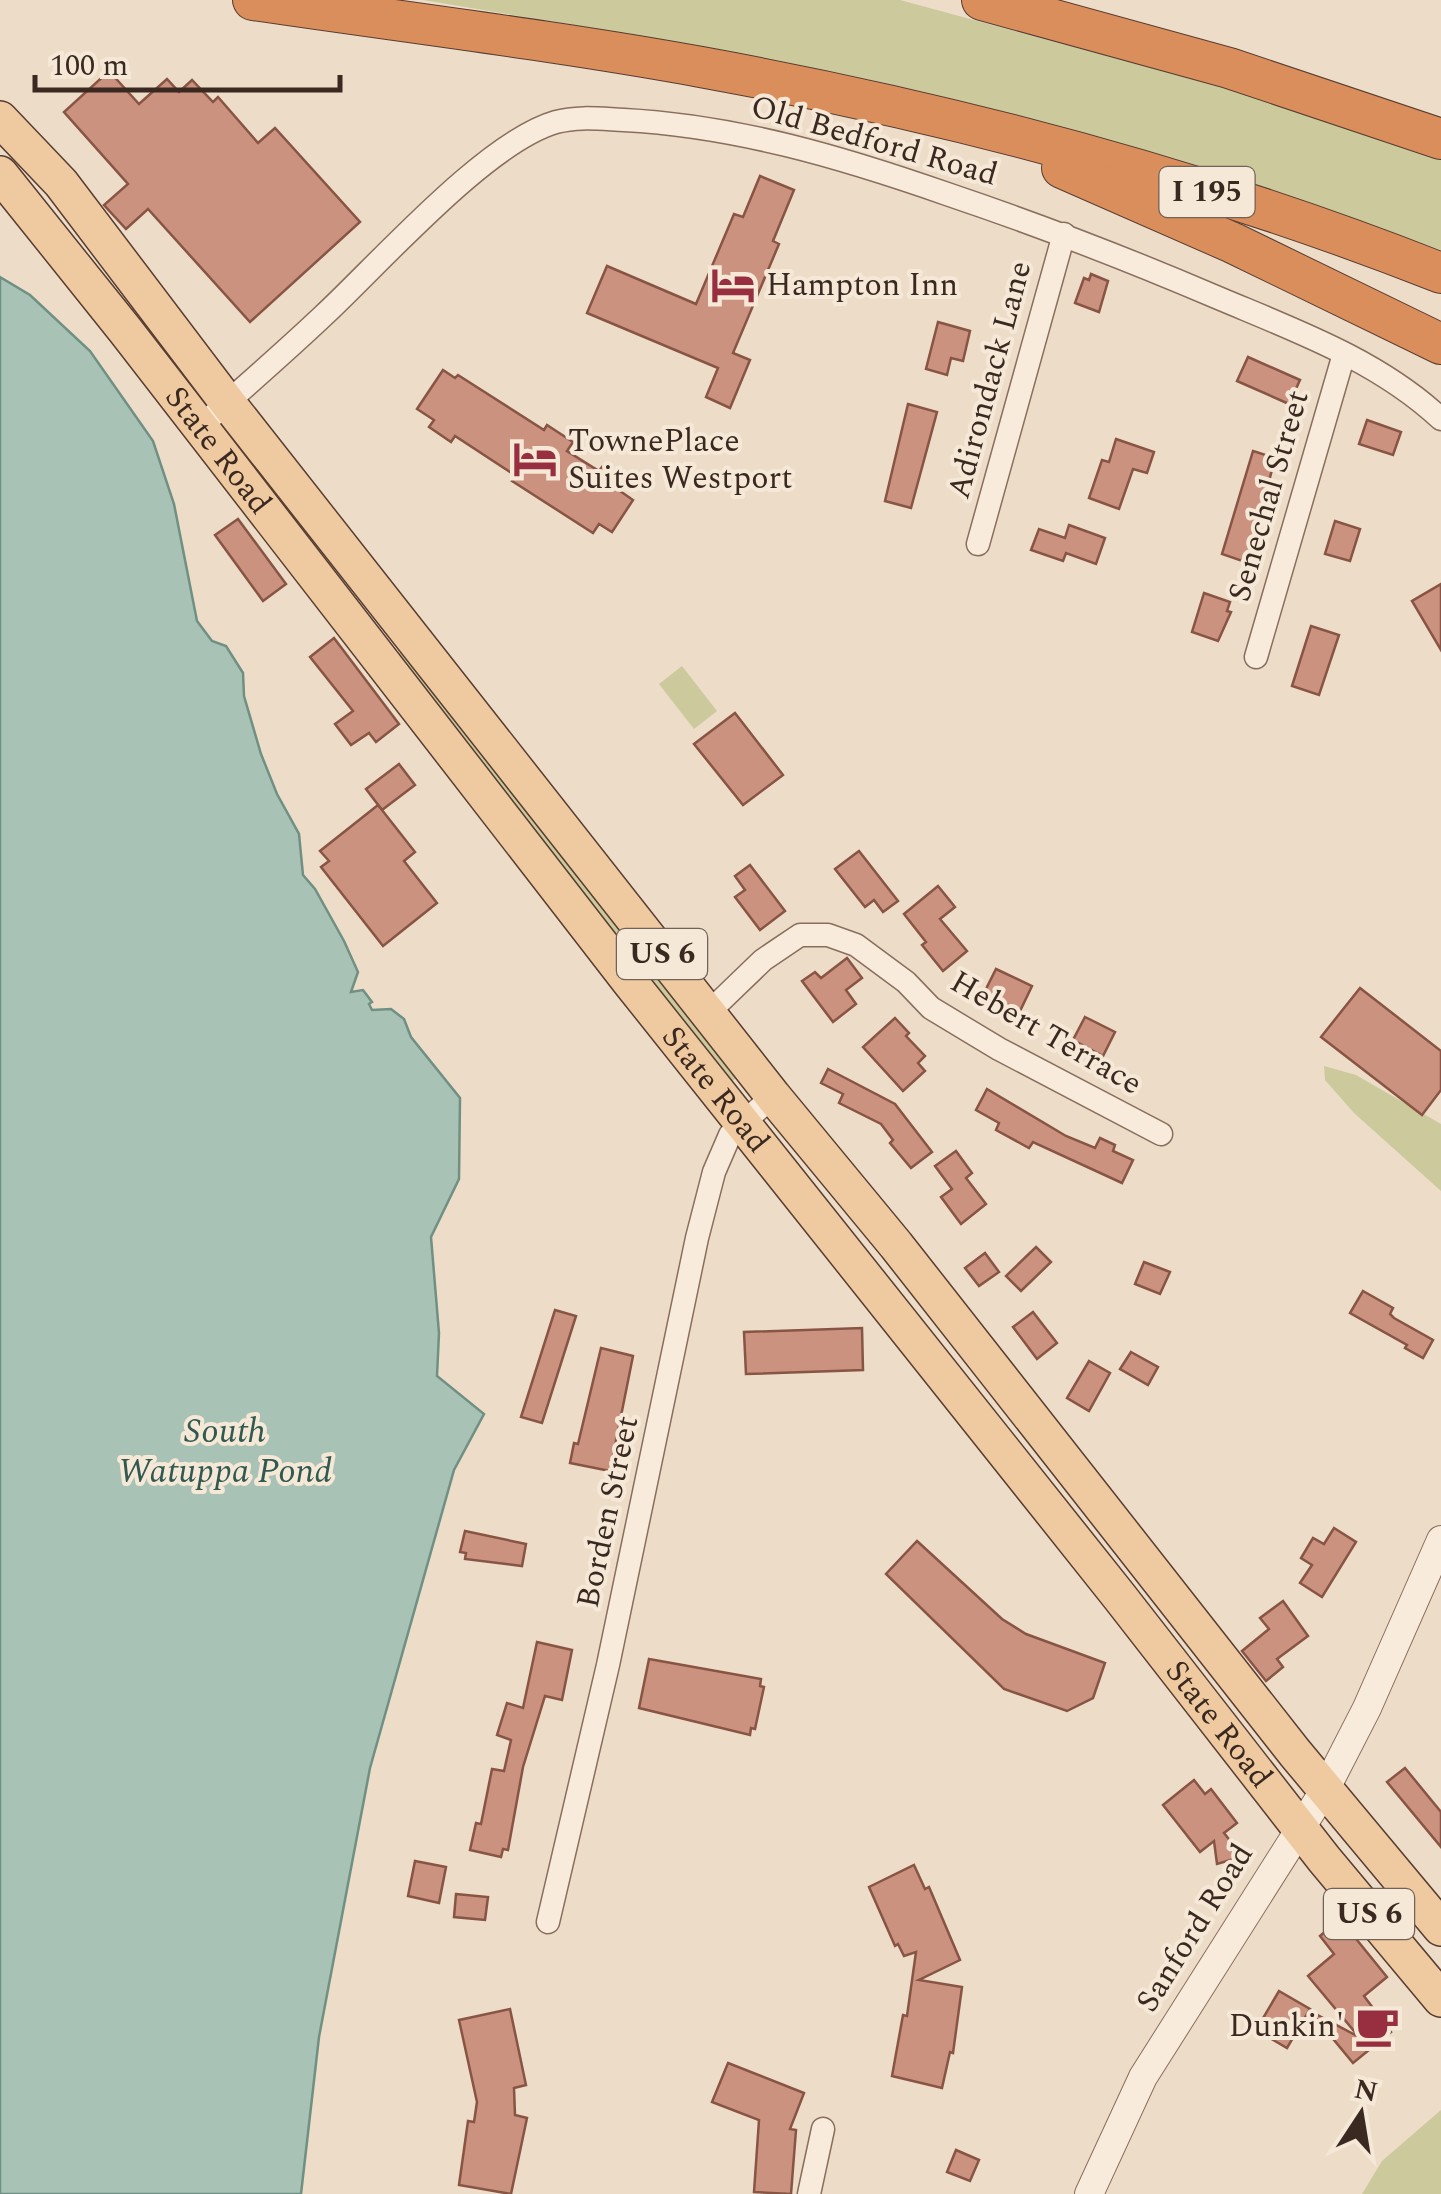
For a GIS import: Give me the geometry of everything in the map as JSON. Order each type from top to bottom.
[{"type":"highway","name":"I 195","points":[[253,0],[701,67],[968,122],[1124,165],[1441,273]]},
{"type":"highway","points":[[982,0],[1210,62],[1441,139]]},
{"type":"highway","points":[[968,122],[1108,190],[1233,242],[1441,344]]},
{"type":"main road","name":"State Road","points":[[0,119],[62,183],[227,402],[773,1096],[896,1245],[1285,1741],[1441,1928]]},
{"type":"main road","name":"State Road","points":[[0,174],[618,966],[1300,1827],[1441,1999]]},
{"type":"street","name":"Old Bedford Road","points":[[200,426],[324,316],[453,191],[512,143],[554,122],[582,118],[646,121],[766,138],[886,172],[1064,234],[1344,354],[1397,383],[1441,419]]},
{"type":"street","name":"Adirondack Lane","points":[[978,544],[1064,234]]},
{"type":"street","name":"Senechal Street","points":[[1256,656],[1344,354]]},
{"type":"street","points":[[372,647],[401,624]]},
{"type":"street","name":"Hebert Terrace","points":[[708,1013],[762,960],[800,935],[828,935],[856,944],[906,982],[931,1008],[1161,1134]]},
{"type":"street","name":"Borden Street","points":[[548,1922],[612,1647],[696,1238],[714,1172],[730,1135],[773,1096]]},
{"type":"street","name":"Sanford Road","points":[[1089,2194],[1143,2077],[1326,1788],[1367,1708],[1441,1540]]},
{"type":"street","points":[[809,2194],[823,2129]]},
{"type":"shaded area","points":[[423,0],[900,0],[1225,88],[1441,160],[1441,250],[1180,162],[981,106],[792,64]]},
{"type":"shaded area","points":[[407,647],[741,1075],[731,1082],[395,656]]},
{"type":"shaded area","points":[[682,666],[717,711],[694,729],[659,684]]},
{"type":"shaded area","points":[[1324,1066],[1356,1075],[1441,1124],[1441,1191],[1354,1113],[1325,1080]]},
{"type":"shaded area","points":[[1441,2110],[1441,2194],[1362,2194],[1382,2161]]},
{"type":"water","name":"South Watuppa Pond","points":[[0,277],[30,295],[90,351],[153,441],[174,504],[197,621],[212,641],[226,646],[243,673],[244,696],[261,754],[299,834],[303,875],[315,889],[358,972],[351,992],[363,990],[372,1002],[372,1010],[391,1009],[404,1019],[411,1037],[460,1098],[459,1179],[431,1237],[439,1333],[437,1376],[484,1414],[454,1470],[370,1768],[319,2037],[301,2194],[0,2194]]},
{"type":"building","points":[[109,71],[139,104],[167,79],[179,92],[192,80],[213,102],[218,97],[258,143],[275,128],[360,222],[250,322],[148,209],[126,229],[104,205],[128,184],[64,112]]},
{"type":"building","name":"Hampton Inn","points":[[760,176],[794,190],[773,241],[779,244],[733,353],[750,360],[730,408],[706,397],[718,368],[587,313],[607,266],[696,304],[734,214],[743,217]]},
{"type":"building","points":[[1091,274],[1108,281],[1099,312],[1075,303],[1084,278],[1089,280]]},
{"type":"building","points":[[938,322],[970,331],[963,361],[951,358],[947,375],[926,369]]},
{"type":"building","points":[[1248,357],[1300,380],[1289,404],[1237,381]]},
{"type":"building","name":"TownePlace Suites Westport","points":[[443,370],[455,378],[458,375],[544,430],[547,425],[573,442],[567,451],[625,483],[620,491],[633,500],[612,532],[599,524],[593,533],[512,481],[516,476],[455,436],[451,442],[429,427],[434,420],[417,409]]},
{"type":"building","points":[[908,404],[937,412],[911,508],[885,501]]},
{"type":"building","points":[[1367,420],[1401,432],[1393,455],[1359,444]]},
{"type":"building","points":[[1116,439],[1154,452],[1147,473],[1133,469],[1119,509],[1089,498],[1102,460],[1109,462]]},
{"type":"building","points":[[1253,451],[1275,458],[1248,563],[1222,554]]},
{"type":"building","points":[[238,519],[286,584],[263,601],[215,535]]},
{"type":"building","points":[[1335,521],[1360,529],[1350,561],[1325,554]]},
{"type":"building","points":[[1069,525],[1105,538],[1096,564],[1066,553],[1063,561],[1031,550],[1039,529],[1065,538]]},
{"type":"building","points":[[1441,584],[1441,650],[1412,601]]},
{"type":"building","points":[[1204,593],[1230,602],[1227,611],[1231,612],[1218,641],[1192,632]]},
{"type":"building","points":[[1311,626],[1339,635],[1319,695],[1292,686]]},
{"type":"building","points":[[334,638],[399,724],[376,742],[369,733],[351,745],[335,724],[353,711],[310,657]]},
{"type":"building","points":[[735,713],[783,775],[743,805],[694,744]]},
{"type":"building","points":[[399,764],[415,785],[382,810],[366,789]]},
{"type":"building","points":[[378,805],[415,852],[404,861],[437,903],[383,946],[321,867],[329,861],[320,851]]},
{"type":"building","points":[[859,851],[898,901],[883,912],[874,900],[865,907],[835,869]]},
{"type":"building","points":[[750,865],[785,911],[760,930],[735,897],[745,890],[735,876]]},
{"type":"building","points":[[938,886],[955,907],[940,919],[967,951],[943,971],[904,914]]},
{"type":"building","points":[[847,958],[862,978],[846,990],[856,1004],[833,1022],[802,981],[815,972],[821,978]]},
{"type":"building","points":[[996,969],[1032,986],[1020,1011],[984,993]]},
{"type":"building","points":[[1360,988],[1441,1051],[1441,1090],[1422,1115],[1321,1037]]},
{"type":"building","points":[[1085,1017],[1115,1032],[1103,1056],[1073,1040]]},
{"type":"building","points":[[895,1018],[925,1056],[918,1063],[925,1071],[903,1091],[863,1047]]},
{"type":"building","points":[[828,1069],[895,1104],[932,1152],[911,1168],[890,1143],[893,1140],[881,1124],[839,1103],[843,1094],[821,1083]]},
{"type":"building","points":[[987,1089],[1066,1136],[1095,1148],[1100,1138],[1115,1145],[1113,1151],[1133,1160],[1122,1183],[1033,1142],[1029,1148],[996,1130],[999,1123],[976,1110]]},
{"type":"building","points":[[956,1151],[972,1173],[966,1178],[986,1204],[961,1224],[941,1197],[952,1189],[935,1166]]},
{"type":"building","points":[[1036,1247],[1051,1262],[1021,1291],[1006,1276]]},
{"type":"building","points":[[985,1253],[999,1272],[979,1286],[965,1268]]},
{"type":"building","points":[[1144,1262],[1170,1272],[1160,1294],[1135,1284]]},
{"type":"building","points":[[1363,1291],[1393,1308],[1390,1314],[1394,1318],[1433,1340],[1423,1358],[1350,1313]]},
{"type":"building","points":[[555,1310],[576,1316],[542,1423],[521,1417]]},
{"type":"building","points":[[1033,1312],[1057,1343],[1037,1359],[1013,1327]]},
{"type":"building","points":[[862,1328],[863,1370],[746,1374],[744,1332]]},
{"type":"building","points":[[601,1348],[633,1356],[610,1471],[570,1463]]},
{"type":"building","points":[[1131,1352],[1158,1367],[1148,1385],[1120,1369]]},
{"type":"building","points":[[1089,1361],[1110,1373],[1089,1411],[1067,1398]]},
{"type":"building","points":[[1334,1528],[1356,1542],[1322,1597],[1300,1583],[1312,1565],[1301,1558],[1313,1538],[1324,1544]]},
{"type":"building","points":[[465,1531],[526,1544],[522,1566],[465,1559],[466,1553],[460,1552]]},
{"type":"building","points":[[917,1541],[1002,1619],[1026,1634],[1105,1663],[1093,1698],[1067,1711],[1004,1689],[886,1574]]},
{"type":"building","points":[[1283,1601],[1308,1636],[1277,1659],[1283,1667],[1266,1681],[1242,1651],[1269,1629],[1260,1618]]},
{"type":"building","points":[[537,1642],[572,1650],[562,1700],[545,1696],[523,1767],[508,1850],[503,1849],[501,1857],[470,1850],[476,1823],[481,1824],[492,1769],[504,1771],[511,1740],[497,1735],[507,1703],[523,1708]]},
{"type":"building","points":[[649,1659],[761,1679],[760,1686],[764,1687],[755,1729],[751,1728],[750,1735],[639,1708]]},
{"type":"building","points":[[1405,1768],[1441,1812],[1441,1847],[1387,1782]]},
{"type":"building","points":[[1194,1780],[1205,1794],[1211,1789],[1237,1823],[1224,1833],[1232,1843],[1234,1859],[1217,1864],[1214,1841],[1200,1852],[1163,1805]]},
{"type":"building","points":[[415,1861],[446,1867],[439,1903],[408,1896]]},
{"type":"building","points":[[914,1865],[925,1889],[929,1887],[960,1960],[919,1980],[962,1987],[953,2053],[950,2052],[942,2088],[892,2076],[903,2015],[907,2016],[916,1952],[904,1956],[898,1944],[895,1946],[869,1887]]},
{"type":"building","points":[[456,1894],[488,1897],[485,1920],[454,1917]]},
{"type":"building","points":[[1340,1919],[1387,1977],[1364,1996],[1391,2032],[1353,2063],[1310,2011],[1359,2037],[1308,1976],[1334,1954],[1320,1936]]},
{"type":"building","points":[[1279,1991],[1310,2009],[1287,2048],[1256,2030]]},
{"type":"building","points":[[510,2009],[526,2085],[514,2088],[515,2115],[527,2118],[511,2194],[459,2185],[468,2121],[474,2122],[477,2102],[459,2020]]},
{"type":"building","points":[[728,2063],[804,2093],[790,2129],[796,2130],[791,2194],[754,2192],[759,2120],[712,2102]]},
{"type":"building","points":[[956,2150],[979,2160],[970,2181],[947,2172]]},
{"type":"place","name":"Hampton Inn","points":[[733,285]]},
{"type":"place","name":"TownePlace Suites Westport","points":[[535,459]]},
{"type":"place","name":"Dunkin'","points":[[1377,2026]]}]
